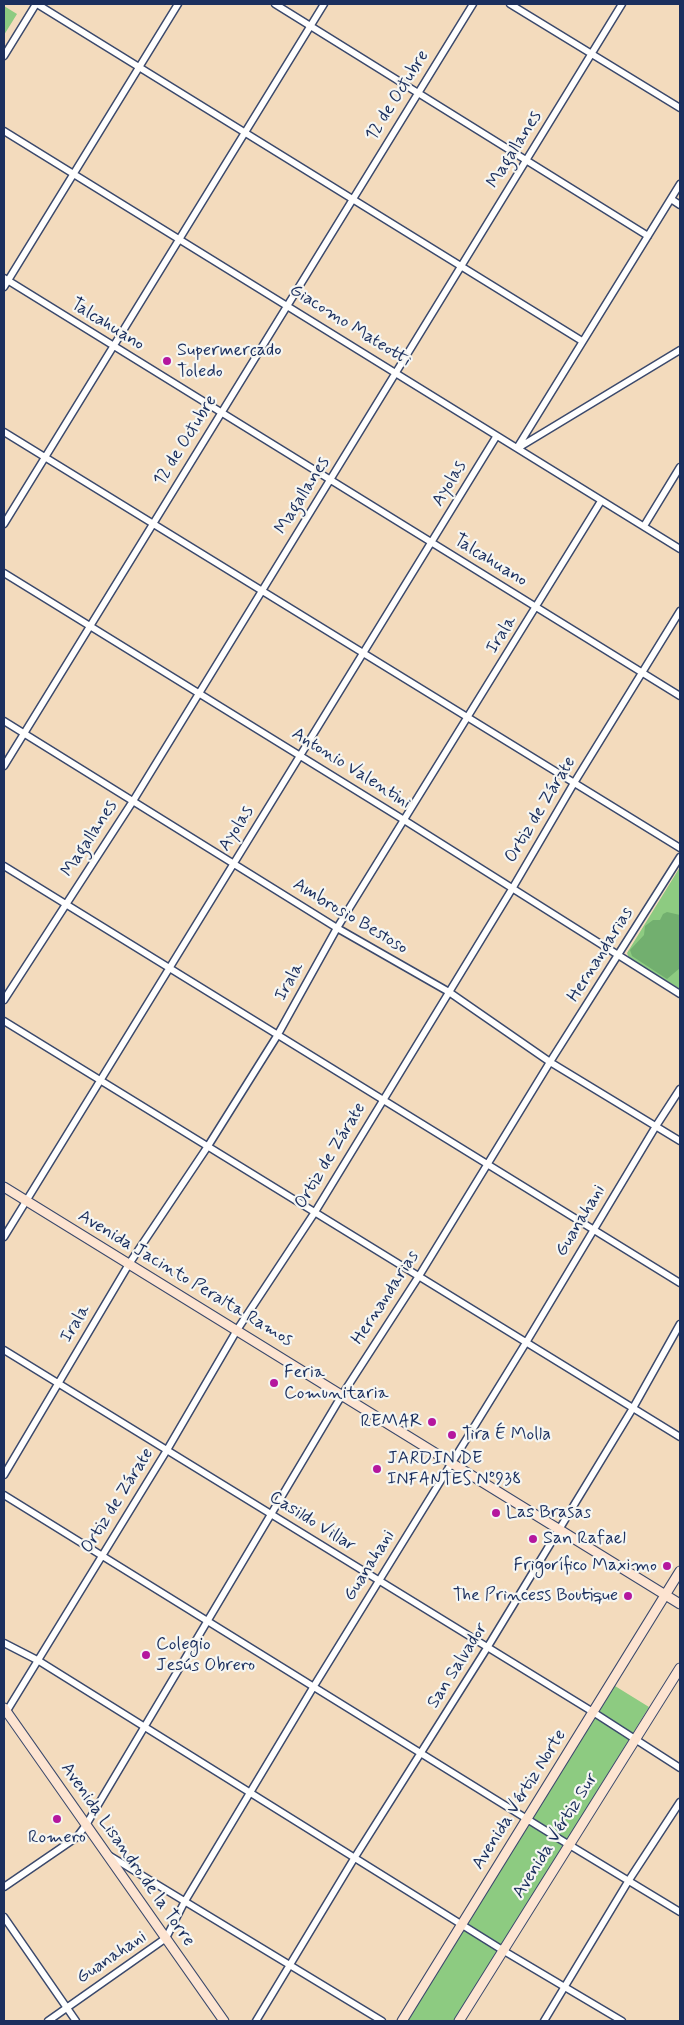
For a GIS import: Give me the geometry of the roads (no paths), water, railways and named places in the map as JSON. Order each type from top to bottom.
[{"type":"street","points":[[4,56],[36,4],[582,342]]},
{"type":"street","points":[[4,287],[6,280],[74,174],[178,4]]},
{"type":"street","points":[[274,4],[648,236]]},
{"type":"street","points":[[4,524],[324,4]]},
{"type":"street","name":"12 de Octubre","points":[[4,766],[473,4]]},
{"type":"street","points":[[510,4],[680,108]]},
{"type":"street","name":"Magallanes","points":[[4,1000],[65,903],[133,801],[622,4]]},
{"type":"street","name":"Giacomo Mateotti","points":[[4,131],[396,372],[496,437],[601,502],[644,526],[680,550]]},
{"type":"street","points":[[516,448],[680,184]]},
{"type":"street","points":[[671,199],[680,205]]},
{"type":"street","name":"Talcahuano","points":[[6,280],[680,696]]},
{"type":"street","points":[[516,448],[680,350]]},
{"type":"street","points":[[4,432],[680,848]]},
{"type":"street","name":"Ayolas","points":[[4,1238],[496,437]]},
{"type":"street","points":[[644,526],[680,467]]},
{"type":"street","name":"Irala","points":[[4,1476],[129,1264],[208,1146],[277,1036],[337,928],[601,502]]},
{"type":"street","name":"Antonio Valentini","points":[[4,573],[404,820],[680,994]]},
{"type":"street","name":"Ortiz de Zárate","points":[[5,1712],[39,1660],[101,1555],[167,1450],[236,1330],[315,1212],[512,889],[574,782],[680,611]]},
{"type":"street","name":"Ambrosio Bestoso","points":[[4,721],[337,928],[448,992],[550,1062],[680,1141]]},
{"type":"street","name":"Hernandarias","points":[[4,1887],[77,1837],[86,1825],[342,1395],[419,1276],[550,1062],[619,956],[680,857]]},
{"type":"street","points":[[4,866],[680,1283]]},
{"type":"street","points":[[4,1021],[527,1341],[680,1437]]},
{"type":"street","name":"Guanahani","points":[[48,2021],[166,1938],[185,1901],[314,1686],[680,1089]]},
{"type":"street","name":"Avenida Jacinto Peralta Ramos","points":[[4,1187],[680,1604]]},
{"type":"street","name":"San Salvador","points":[[256,2021],[355,1857],[422,1753],[633,1408],[680,1324]]},
{"type":"street","name":"Casildo Villar","points":[[4,1350],[593,1712],[680,1768]]},
{"type":"street","points":[[4,1495],[680,1912]]},
{"type":"street","name":"Avenida Vértiz Norte","points":[[402,2021],[680,1571]]},
{"type":"street","points":[[4,1643],[39,1660],[462,1924],[622,2021]]},
{"type":"street","name":"Avenida Vértiz Sur","points":[[459,2021],[680,1668]]},
{"type":"street","name":"Avenida Lisandro de la Torre","points":[[5,1712],[224,2021]]},
{"type":"street","points":[[544,2021],[629,1880],[680,1802]]},
{"type":"street","points":[[106,1854],[382,2021]]},
{"type":"street","points":[[4,1917],[76,2021]]},
{"type":"place","name":"Supermercado Toledo","points":[[167,361]]},
{"type":"place","name":"Feria Comunitaria","points":[[274,1383]]},
{"type":"place","name":"REMAR","points":[[432,1422]]},
{"type":"place","name":"Tira É Molla","points":[[452,1435]]},
{"type":"place","name":"JARDIN DE INFANTES Nº938","points":[[377,1469]]},
{"type":"place","name":"Las Brasas","points":[[496,1513]]},
{"type":"place","name":"San Rafael","points":[[533,1539]]},
{"type":"place","name":"Frigorífico Maximo","points":[[667,1566]]},
{"type":"place","name":"The Princess Boutique","points":[[628,1596]]},
{"type":"place","name":"Colegio Jesús Obrero","points":[[146,1655]]},
{"type":"place","name":"Romero","points":[[57,1819]]}]
